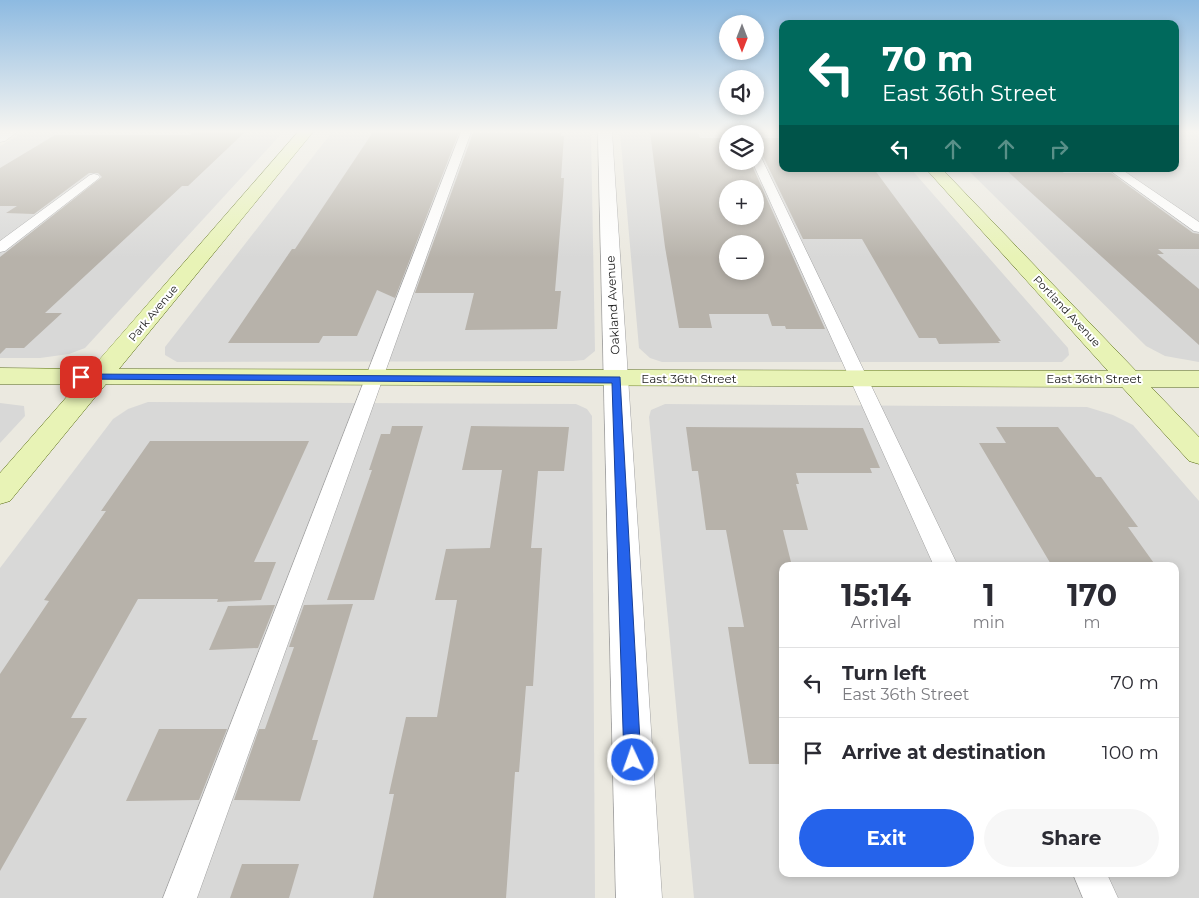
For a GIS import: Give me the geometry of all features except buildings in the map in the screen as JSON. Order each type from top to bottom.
[{"type":"street","name":"Park Avenue","points":[[0,493],[271,174]]},
{"type":"street","name":"Oakland Avenue","points":[[607,174],[639,898]]},
{"type":"street","name":"Portland Avenue","points":[[939,174],[1199,454]]},
{"type":"street","name":"East 36th Street","points":[[0,376],[1199,379]]},
{"type":"lane","points":[[180,898],[450,174]]},
{"type":"lane","points":[[764,174],[944,562]]},
{"type":"lane","points":[[1121,174],[1199,228]]},
{"type":"lane","points":[[0,248],[94,177]]},
{"type":"lane","points":[[1091,877],[1101,898]]},
{"type":"shaded area","points":[[0,174],[245,174],[85,348],[69,354],[40,358],[0,358]]},
{"type":"shaded area","points":[[299,174],[592,174],[595,351],[584,360],[177,362],[165,355],[165,347]]},
{"type":"shaded area","points":[[624,174],[915,174],[1068,348],[1069,355],[1062,362],[662,362],[650,358],[639,348]]},
{"type":"shaded area","points":[[972,174],[1199,174],[1199,362],[1165,356],[1146,346]]},
{"type":"shaded area","points":[[148,402],[576,404],[587,409],[592,416],[595,898],[0,898],[0,568],[113,419],[128,409]]},
{"type":"shaded area","points":[[0,403],[24,406],[25,416],[0,443]]},
{"type":"shaded area","points":[[665,404],[1087,407],[1113,415],[1133,425],[1199,501],[1199,898],[694,898],[649,417],[651,410]]},
{"type":"route","points":[[81,377],[616,379],[633,760]]}]
